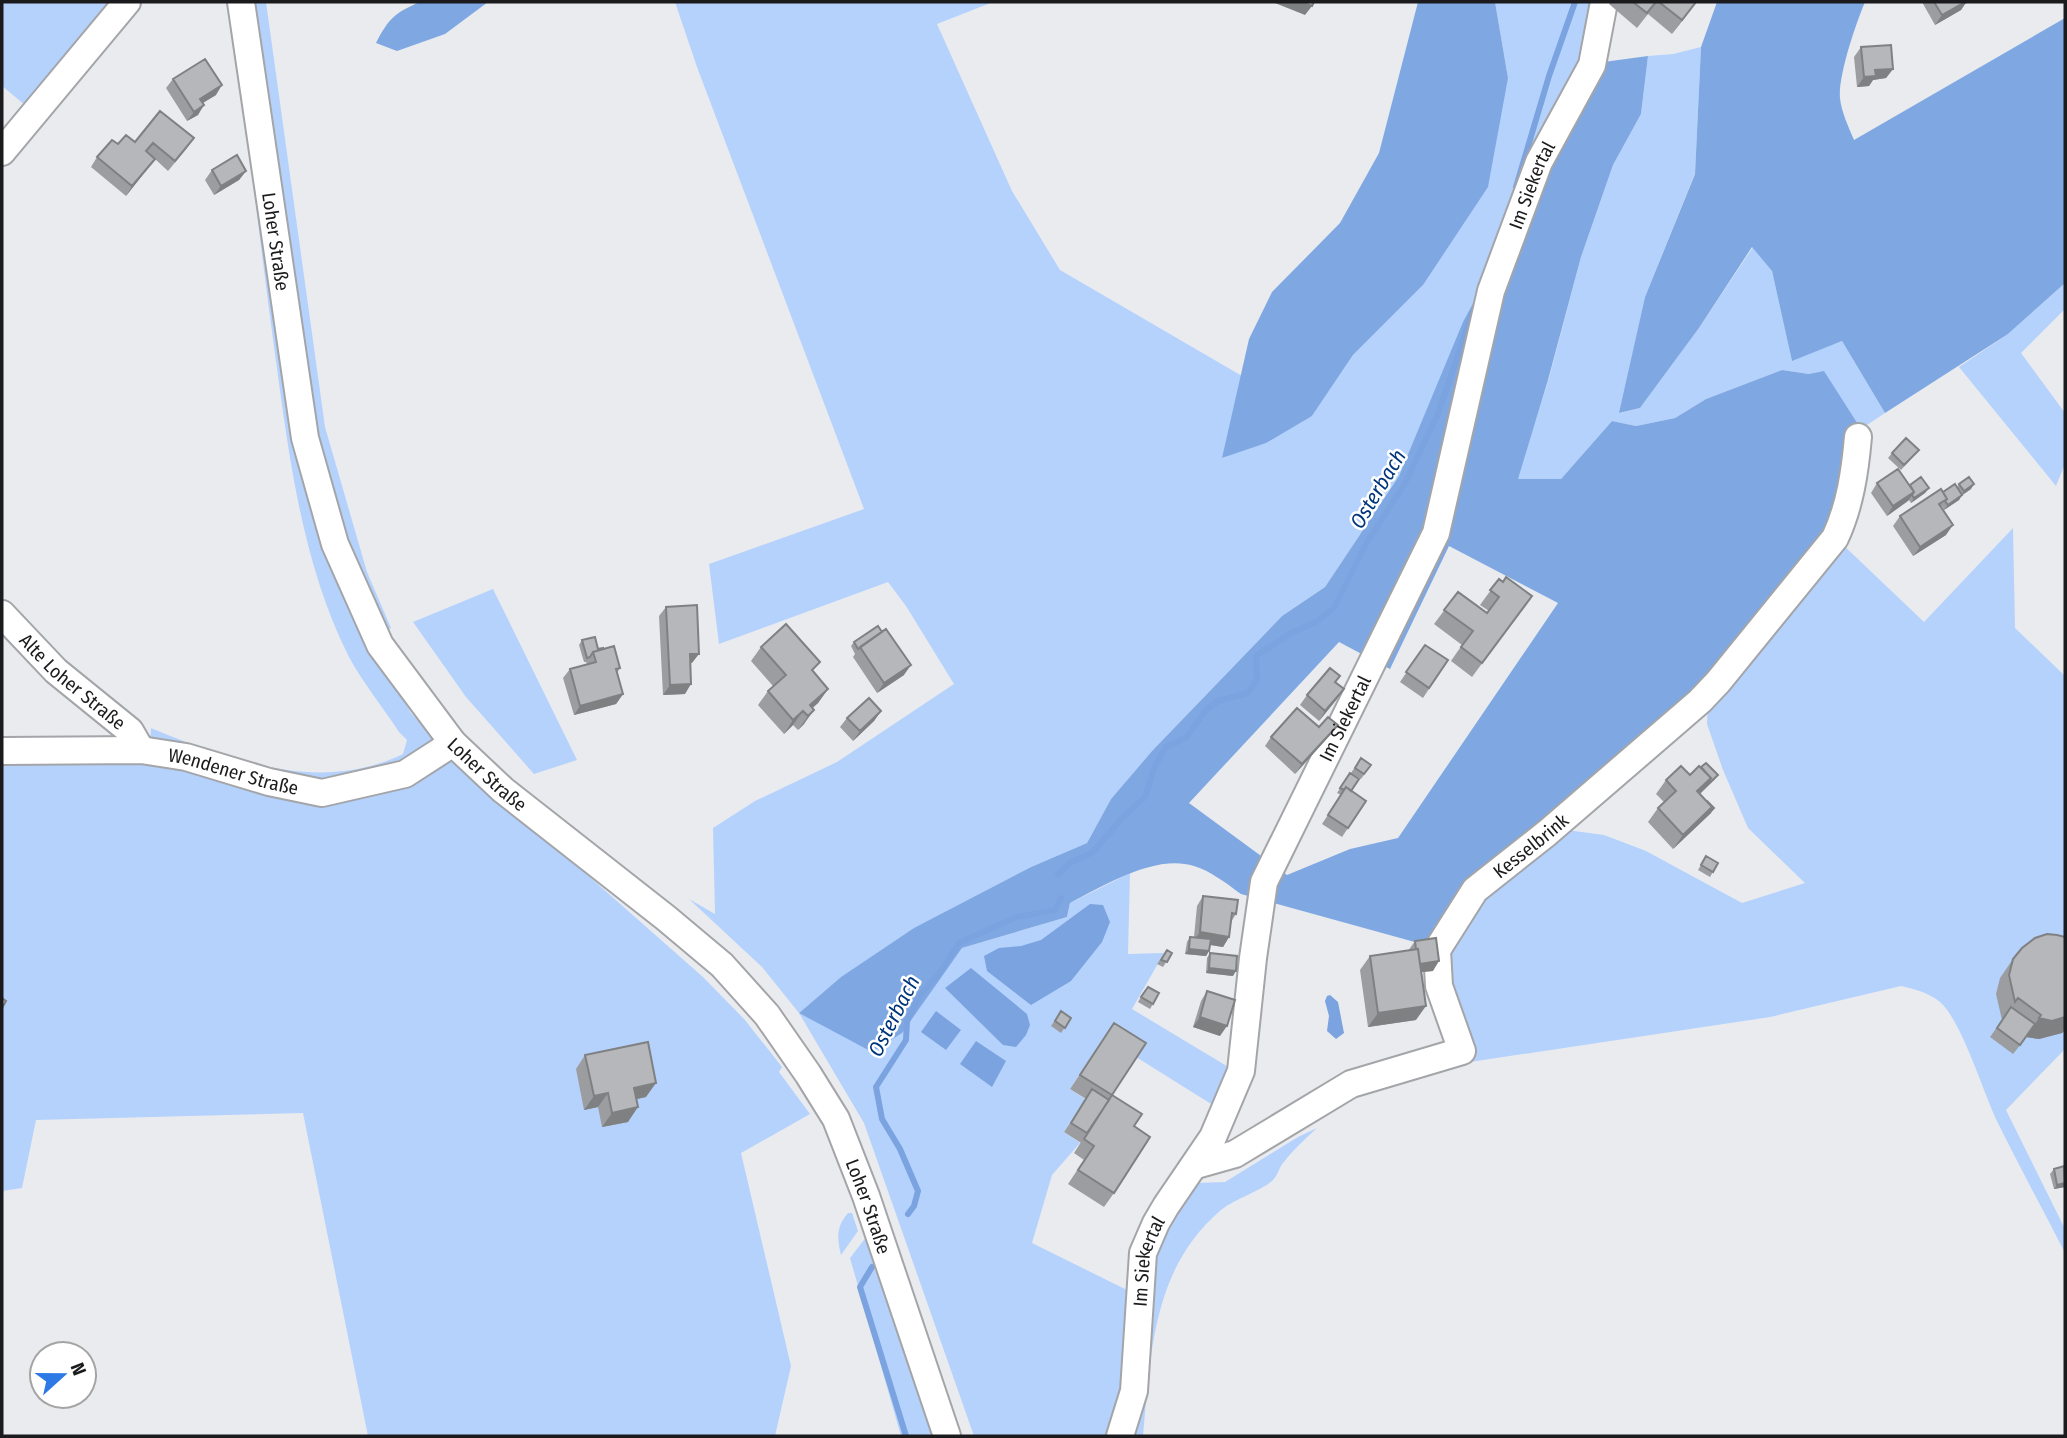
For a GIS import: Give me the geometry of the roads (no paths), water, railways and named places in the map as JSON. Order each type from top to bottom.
[{"type":"street","points":[[2,152],[127,2]]},
{"type":"street","name":"Loher Straße","points":[[241,2],[305,438],[334,544],[380,645],[453,743],[503,790],[722,965],[774,1025],[836,1119],[866,1196],[947,1436]]},
{"type":"street","name":"Im Siekertal","points":[[1120,1436],[1134,1391],[1143,1253],[1156,1223],[1213,1137],[1241,1071],[1264,882],[1436,533],[1491,291],[1539,162],[1592,65],[1604,2]]},
{"type":"street","name":"Kesselbrink","points":[[1196,1165],[1235,1154],[1351,1084],[1462,1051],[1439,986],[1437,950],[1475,890],[1567,815],[1700,701],[1718,682],[1835,538],[1841,526],[1854,477],[1858,437]]},
{"type":"street","name":"Alte Loher Straße","points":[[2,614],[56,671],[130,731],[141,750]]},
{"type":"street","name":"Wendener Straße","points":[[2,751],[141,750],[186,757],[270,782],[322,793],[405,774],[453,743]]},
{"type":"waterway","name":"Osterbach","points":[[1516,187],[1549,76],[1575,2]]},
{"type":"waterway","name":"Osterbach","points":[[1058,874],[1070,863],[1093,852],[1124,816],[1145,797],[1154,768],[1166,747],[1187,737],[1205,711],[1218,701],[1248,693],[1257,679],[1256,656],[1291,633],[1316,622],[1334,608],[1366,544],[1404,485],[1437,416],[1474,309]]},
{"type":"waterway","name":"Osterbach","points":[[908,1214],[914,1206],[918,1191],[900,1149],[882,1119],[876,1087],[906,1040],[907,1021],[921,994],[939,974],[959,943],[1016,917],[1055,910],[1061,898]]},
{"type":"waterway","name":"Osterbach","points":[[872,1267],[860,1287],[906,1436]]}]
